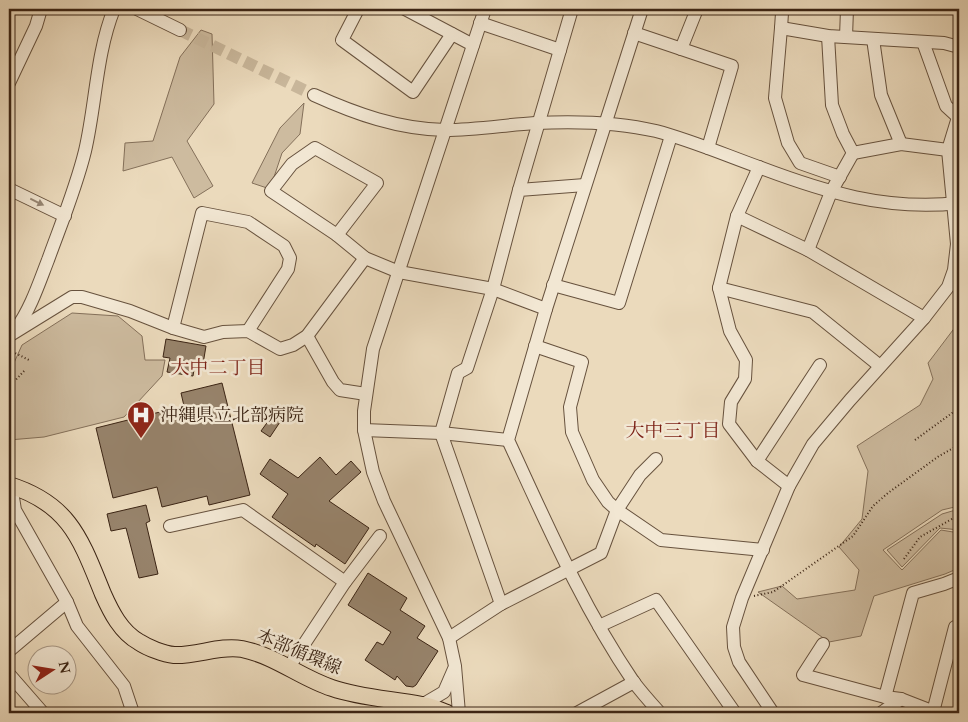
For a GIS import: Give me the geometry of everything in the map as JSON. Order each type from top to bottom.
[{"type":"main road","name":"本部循環線","points":[[10,485],[49,503],[66,520],[81,540],[111,614],[138,642],[174,655],[224,649],[240,649],[262,654],[312,680],[334,689],[378,699],[422,705],[447,713]]},
{"type":"street","points":[[9,84],[36,26],[41,9]]},
{"type":"street","points":[[10,335],[24,318],[32,302],[65,216],[85,151],[102,54],[114,9]]},
{"type":"street","points":[[137,9],[180,30]]},
{"type":"street","points":[[358,9],[342,40],[413,92],[452,34]]},
{"type":"street","points":[[405,9],[473,45]]},
{"type":"street","points":[[459,713],[455,666],[449,638],[384,501],[373,472],[364,430],[364,412],[373,350],[485,9]]},
{"type":"street","points":[[501,604],[441,433],[458,373],[467,368],[493,289],[519,190],[572,9]]},
{"type":"street","points":[[642,9],[534,346],[508,440],[599,626],[634,682],[660,713]]},
{"type":"street","points":[[681,49],[697,9]]},
{"type":"street","points":[[780,9],[782,13],[775,98],[788,143],[800,163],[840,177]]},
{"type":"street","points":[[846,37],[847,9]]},
{"type":"street","points":[[480,23],[560,50]]},
{"type":"street","points":[[781,28],[828,36],[944,43],[959,48]]},
{"type":"street","points":[[634,33],[732,66],[708,148]]},
{"type":"street","points":[[828,36],[832,105],[853,153]]},
{"type":"street","points":[[873,39],[881,95],[901,144]]},
{"type":"street","points":[[773,713],[739,662],[734,647],[733,627],[742,598],[789,486],[813,444],[924,318],[948,287],[954,270],[957,244],[957,204],[948,150],[959,115],[946,106],[923,42]]},
{"type":"street","points":[[314,95],[369,118],[412,127],[445,130],[538,123],[604,124],[656,131],[831,192],[881,203],[957,204]]},
{"type":"street","points":[[553,285],[619,303],[671,136]]},
{"type":"street","points":[[853,153],[901,144],[948,150]]},
{"type":"street","points":[[337,235],[377,183],[314,148],[292,164],[271,191],[337,235],[365,258],[399,272],[493,289],[546,309]]},
{"type":"street","points":[[808,250],[831,192],[853,153]]},
{"type":"street","points":[[759,167],[737,216],[719,288],[730,331],[746,360],[745,379],[731,402],[729,424],[757,461],[789,486]]},
{"type":"street","points":[[519,190],[585,185]]},
{"type":"street","points":[[9,188],[65,216]]},
{"type":"street","points":[[173,328],[202,214],[248,222],[284,246],[290,258],[288,269],[248,331]]},
{"type":"street","points":[[737,216],[808,250],[924,318]]},
{"type":"street","points":[[10,335],[72,297],[82,297],[130,310],[173,328],[204,337],[223,332],[248,331],[280,349],[308,336],[365,258]]},
{"type":"street","points":[[719,288],[813,312],[880,366]]},
{"type":"street","points":[[308,336],[333,382],[340,390],[366,394]]},
{"type":"street","points":[[534,346],[582,362],[570,407],[572,432],[592,480],[608,502],[661,540],[763,550]]},
{"type":"street","points":[[757,461],[820,365]]},
{"type":"street","points":[[364,430],[441,433],[508,440]]},
{"type":"street","points":[[449,638],[501,604],[601,553],[617,510],[640,475],[656,459]]},
{"type":"street","points":[[10,485],[15,510],[67,602],[76,626],[124,686],[133,713]]},
{"type":"street","points":[[170,526],[243,510],[345,582]]},
{"type":"street","points":[[290,667],[345,582],[380,536]]},
{"type":"street","points":[[885,697],[913,592],[959,578]]},
{"type":"street","points":[[599,626],[656,600],[734,713]]},
{"type":"street","points":[[9,651],[67,602]]},
{"type":"street","points":[[823,644],[803,675],[885,697],[900,699],[935,712],[955,627],[959,628]]},
{"type":"street","points":[[422,705],[444,692],[455,666]]},
{"type":"street","points":[[9,674],[42,713]]},
{"type":"street","points":[[577,713],[634,682]]},
{"type":"street","points":[[881,713],[900,699]]},
{"type":"path","points":[[9,350],[30,360]]},
{"type":"path","points":[[9,387],[25,370]]},
{"type":"path","points":[[915,440],[959,408]]},
{"type":"path","points":[[742,598],[772,592],[853,536],[873,506],[939,456],[959,446],[959,441]]},
{"type":"path","points":[[904,559],[920,537],[959,515]]},
{"type":"shaded area","points":[[201,30],[212,34],[214,104],[187,141],[213,186],[194,198],[172,157],[123,171],[125,143],[153,141],[180,57]]},
{"type":"shaded area","points":[[304,103],[300,134],[282,153],[270,189],[252,183],[280,128]]},
{"type":"shaded area","points":[[72,313],[118,316],[142,336],[145,360],[165,360],[162,376],[124,417],[44,437],[9,440],[9,374],[22,345]]},
{"type":"shaded area","points":[[959,322],[959,506],[942,510],[883,550],[902,570],[941,530],[959,533],[959,568],[874,596],[861,636],[829,642],[758,592],[782,586],[797,599],[855,590],[859,570],[839,547],[862,519],[868,471],[857,446],[920,405],[933,379],[928,363]]},
{"type":"shaded area","points":[[959,509],[959,530],[940,528],[902,567],[887,550],[942,514]]},
{"type":"building","points":[[166,339],[206,346],[203,364],[195,363],[193,376],[167,372],[170,358],[163,357]]},
{"type":"building","name":"沖縄県立北部病院","points":[[222,383],[250,495],[209,505],[207,496],[162,507],[157,487],[113,498],[96,428],[184,406],[181,393]]},
{"type":"building","points":[[272,416],[280,422],[270,437],[261,431]]},
{"type":"building","points":[[320,457],[336,475],[351,461],[361,472],[329,501],[369,528],[345,564],[316,544],[315,547],[272,517],[288,494],[260,474],[270,459],[298,478]]},
{"type":"building","points":[[146,505],[150,521],[146,523],[158,574],[139,578],[126,528],[111,531],[107,514]]},
{"type":"building","points":[[368,573],[407,598],[400,610],[425,626],[417,638],[438,651],[413,687],[406,686],[397,676],[395,680],[365,660],[377,642],[383,645],[391,632],[348,605]]},
{"type":"tunnel","points":[[180,30],[314,95]]},
{"type":"place","name":"沖縄県立北部病院","points":[[141,439]]},
{"type":"district","name":"大中二丁目","points":[[218,368]]},
{"type":"district","name":"大中三丁目","points":[[673,431]]}]
